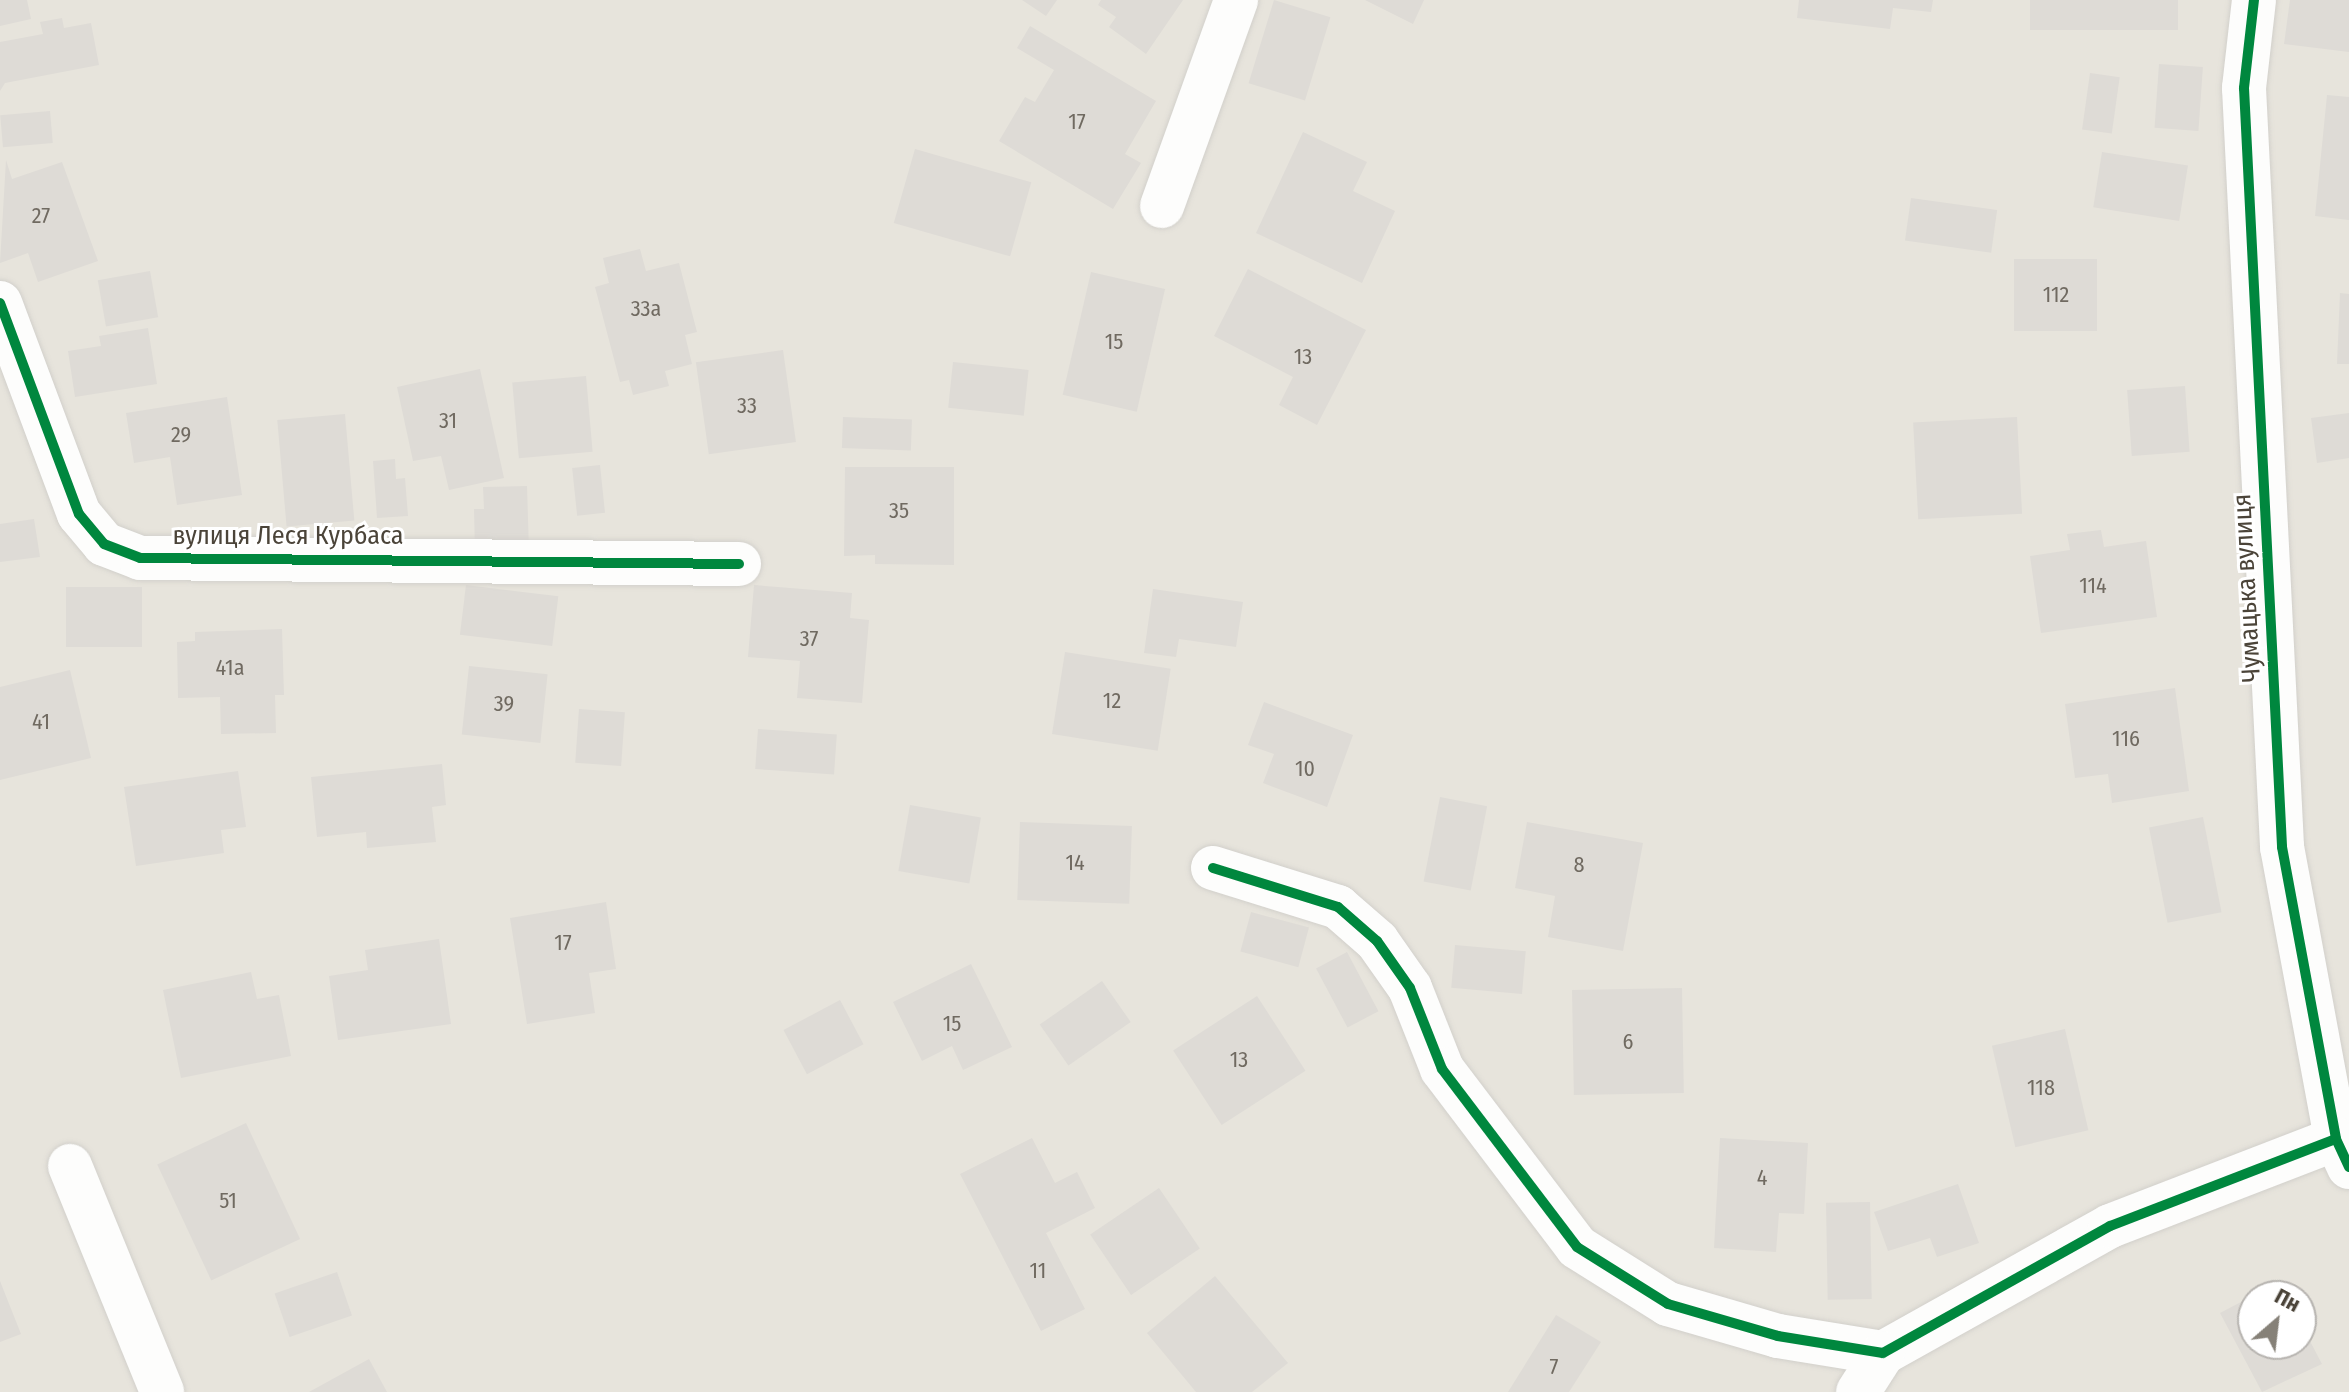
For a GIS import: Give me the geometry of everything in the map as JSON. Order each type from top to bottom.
[{"type":"street","points":[[1162,206],[1236,0]]},
{"type":"street","name":"Чумацька вулиця","points":[[2254,0],[2244,88],[2282,847],[2342,1153]]},
{"type":"street","name":"вулиця Леся Курбаса","points":[[0,303],[79,514],[104,544],[140,558],[739,564]]},
{"type":"street","points":[[1213,868],[1338,907],[1377,941],[1410,988],[1442,1069],[1577,1247],[1668,1304],[1778,1336],[1883,1353]]},
{"type":"street","points":[[1858,1392],[1883,1353],[2110,1226],[2342,1153]]},
{"type":"street","points":[[70,1166],[162,1392]]},
{"type":"shaded area","points":[[0,0],[2349,0],[2349,1392],[0,1392]]},
{"type":"building","points":[[0,0],[27,0],[31,19],[0,26]]},
{"type":"building","points":[[1022,0],[1057,0],[1046,16]]},
{"type":"building","points":[[1101,0],[1183,0],[1146,54],[1109,27],[1116,17],[1098,5]]},
{"type":"building","points":[[1274,0],[1330,17],[1305,100],[1249,83]]},
{"type":"building","points":[[1365,0],[1424,0],[1413,24]]},
{"type":"building","points":[[1799,0],[1933,0],[1931,12],[1893,8],[1890,29],[1797,18]]},
{"type":"building","points":[[2030,0],[2178,0],[2178,30],[2030,30]]},
{"type":"building","points":[[2290,0],[2349,0],[2349,52],[2284,44]]},
{"type":"building","points":[[62,18],[64,28],[91,23],[99,65],[5,83],[0,91],[0,42],[43,34],[40,22]]},
{"type":"building","points":[[1030,26],[1156,101],[1125,154],[1141,163],[1113,209],[999,141],[1025,97],[1035,102],[1054,70],[1017,48]]},
{"type":"building","points":[[2159,64],[2203,67],[2198,131],[2155,128]]},
{"type":"building","points":[[2090,73],[2120,77],[2112,134],[2082,129]]},
{"type":"building","points":[[2327,95],[2349,97],[2349,220],[2315,216]]},
{"type":"building","points":[[50,111],[53,143],[3,147],[0,115]]},
{"type":"building","points":[[1303,132],[1367,162],[1353,191],[1395,211],[1362,283],[1256,233]]},
{"type":"building","points":[[915,149],[1031,182],[1010,256],[894,223]]},
{"type":"building","points":[[2102,152],[2188,166],[2179,221],[2093,207]]},
{"type":"building","points":[[6,160],[12,179],[62,162],[98,261],[38,282],[28,253],[0,263]]},
{"type":"building","points":[[1911,198],[1997,210],[1991,253],[1905,241]]},
{"type":"building","points":[[640,249],[646,271],[679,263],[697,332],[685,335],[692,364],[665,371],[669,386],[633,395],[629,380],[620,382],[595,287],[609,283],[603,258]]},
{"type":"building","points":[[2014,259],[2097,259],[2097,331],[2014,331]]},
{"type":"building","points":[[1248,269],[1366,330],[1317,425],[1279,405],[1293,377],[1214,336]]},
{"type":"building","points":[[150,271],[158,317],[106,326],[98,280]]},
{"type":"building","points":[[1091,272],[1165,289],[1137,412],[1063,395]]},
{"type":"building","points":[[2340,293],[2349,294],[2349,364],[2337,364]]},
{"type":"building","points":[[148,328],[157,384],[75,397],[68,351],[101,346],[99,336]]},
{"type":"building","points":[[783,350],[796,442],[709,454],[696,362]]},
{"type":"building","points":[[953,362],[1029,370],[1024,416],[948,408]]},
{"type":"building","points":[[480,369],[504,478],[449,490],[441,456],[413,461],[397,387]]},
{"type":"building","points":[[586,376],[593,452],[519,458],[512,382]]},
{"type":"building","points":[[2185,386],[2190,452],[2132,456],[2127,390]]},
{"type":"building","points":[[227,397],[242,495],[177,505],[170,457],[134,463],[126,413]]},
{"type":"building","points":[[2349,413],[2349,458],[2317,463],[2311,418]]},
{"type":"building","points":[[345,414],[354,521],[287,527],[277,420]]},
{"type":"building","points":[[843,417],[912,419],[911,450],[842,448]]},
{"type":"building","points":[[2017,417],[2022,514],[1918,519],[1913,422]]},
{"type":"building","points":[[395,459],[396,479],[405,478],[408,516],[377,518],[373,461]]},
{"type":"building","points":[[600,465],[605,513],[577,516],[572,468]]},
{"type":"building","points":[[845,467],[954,467],[954,565],[875,564],[875,555],[844,556]]},
{"type":"building","points":[[527,486],[529,551],[475,552],[474,509],[484,509],[483,487]]},
{"type":"building","points":[[34,519],[40,557],[0,562],[0,524]]},
{"type":"building","points":[[2101,530],[2104,547],[2146,541],[2157,617],[2041,633],[2030,556],[2070,550],[2067,534]]},
{"type":"building","points":[[466,585],[558,596],[552,646],[460,635]]},
{"type":"building","points":[[754,585],[852,593],[850,618],[869,620],[862,703],[797,698],[800,661],[748,657]]},
{"type":"building","points":[[66,587],[142,587],[142,647],[66,647]]},
{"type":"building","points":[[1153,589],[1243,602],[1236,647],[1179,639],[1176,657],[1144,653]]},
{"type":"building","points":[[282,629],[284,695],[275,695],[276,733],[221,734],[220,697],[178,698],[177,642],[195,641],[195,632]]},
{"type":"building","points":[[1065,652],[1171,669],[1158,751],[1052,734]]},
{"type":"building","points":[[469,666],[548,674],[540,743],[462,735]]},
{"type":"building","points":[[70,670],[91,758],[0,780],[0,687]]},
{"type":"building","points":[[2175,688],[2189,791],[2112,803],[2108,774],[2075,778],[2065,704]]},
{"type":"building","points":[[1264,702],[1353,735],[1327,807],[1263,783],[1274,754],[1248,745]]},
{"type":"building","points":[[579,709],[625,712],[621,766],[575,763]]},
{"type":"building","points":[[758,729],[837,735],[834,774],[755,769]]},
{"type":"building","points":[[442,764],[446,805],[432,807],[436,842],[367,848],[366,832],[317,837],[311,777]]},
{"type":"building","points":[[238,771],[246,827],[221,830],[224,853],[136,866],[124,787]]},
{"type":"building","points":[[1440,797],[1487,806],[1471,891],[1424,881]]},
{"type":"building","points":[[910,805],[981,818],[969,883],[898,871]]},
{"type":"building","points":[[2203,817],[2222,912],[2168,923],[2149,827]]},
{"type":"building","points":[[1020,822],[1132,826],[1129,904],[1017,900]]},
{"type":"building","points":[[1527,822],[1643,843],[1623,951],[1548,937],[1555,896],[1515,888]]},
{"type":"building","points":[[606,902],[616,969],[589,973],[595,1013],[527,1024],[510,918]]},
{"type":"building","points":[[1251,912],[1309,928],[1298,967],[1240,952]]},
{"type":"building","points":[[439,939],[451,1024],[338,1040],[329,976],[368,970],[365,950]]},
{"type":"building","points":[[1455,945],[1526,951],[1522,994],[1451,988]]},
{"type":"building","points":[[1347,952],[1378,1011],[1348,1028],[1316,968]]},
{"type":"building","points":[[971,964],[1012,1047],[963,1070],[952,1046],[922,1061],[893,1002]]},
{"type":"building","points":[[251,972],[257,999],[279,995],[291,1056],[181,1078],[163,990]]},
{"type":"building","points":[[1102,981],[1131,1022],[1068,1066],[1040,1025]]},
{"type":"building","points":[[1682,988],[1684,1093],[1574,1095],[1572,990]]},
{"type":"building","points":[[1257,996],[1305,1071],[1222,1125],[1173,1050]]},
{"type":"building","points":[[840,1000],[863,1044],[807,1074],[783,1030]]},
{"type":"building","points":[[2065,1029],[2088,1130],[2015,1147],[1992,1046]]},
{"type":"building","points":[[246,1123],[300,1239],[211,1280],[157,1164]]},
{"type":"building","points":[[1032,1138],[1055,1183],[1077,1172],[1095,1208],[1046,1233],[1085,1309],[1041,1331],[960,1174]]},
{"type":"building","points":[[1720,1138],[1808,1143],[1804,1214],[1779,1213],[1776,1252],[1714,1248]]},
{"type":"building","points":[[1958,1184],[1979,1243],[1937,1257],[1930,1238],[1888,1251],[1874,1212]]},
{"type":"building","points":[[1159,1188],[1200,1249],[1131,1295],[1090,1234]]},
{"type":"building","points":[[1870,1202],[1872,1299],[1828,1300],[1826,1203]]},
{"type":"building","points":[[337,1272],[352,1315],[290,1337],[275,1293]]},
{"type":"building","points":[[1215,1276],[1288,1363],[1252,1392],[1196,1392],[1147,1333]]},
{"type":"building","points":[[0,1281],[21,1334],[0,1342]]},
{"type":"building","points":[[2237,1304],[2237,1345],[2220,1313]]},
{"type":"building","points":[[1556,1315],[1601,1342],[1569,1392],[1508,1392]]},
{"type":"building","points":[[2317,1354],[2322,1364],[2262,1392],[2245,1360],[2317,1360]]},
{"type":"building","points":[[369,1359],[387,1392],[309,1392]]},
{"type":"cycle path","points":[[2254,0],[2244,88],[2282,847],[2336,1139],[2349,1167]]},
{"type":"cycle path","points":[[0,303],[79,514],[104,544],[140,558],[739,564]]},
{"type":"cycle path","points":[[1213,868],[1338,907],[1377,941],[1410,988],[1442,1069],[1577,1247],[1668,1304],[1778,1336],[1883,1353],[2110,1226],[2336,1139]]}]
